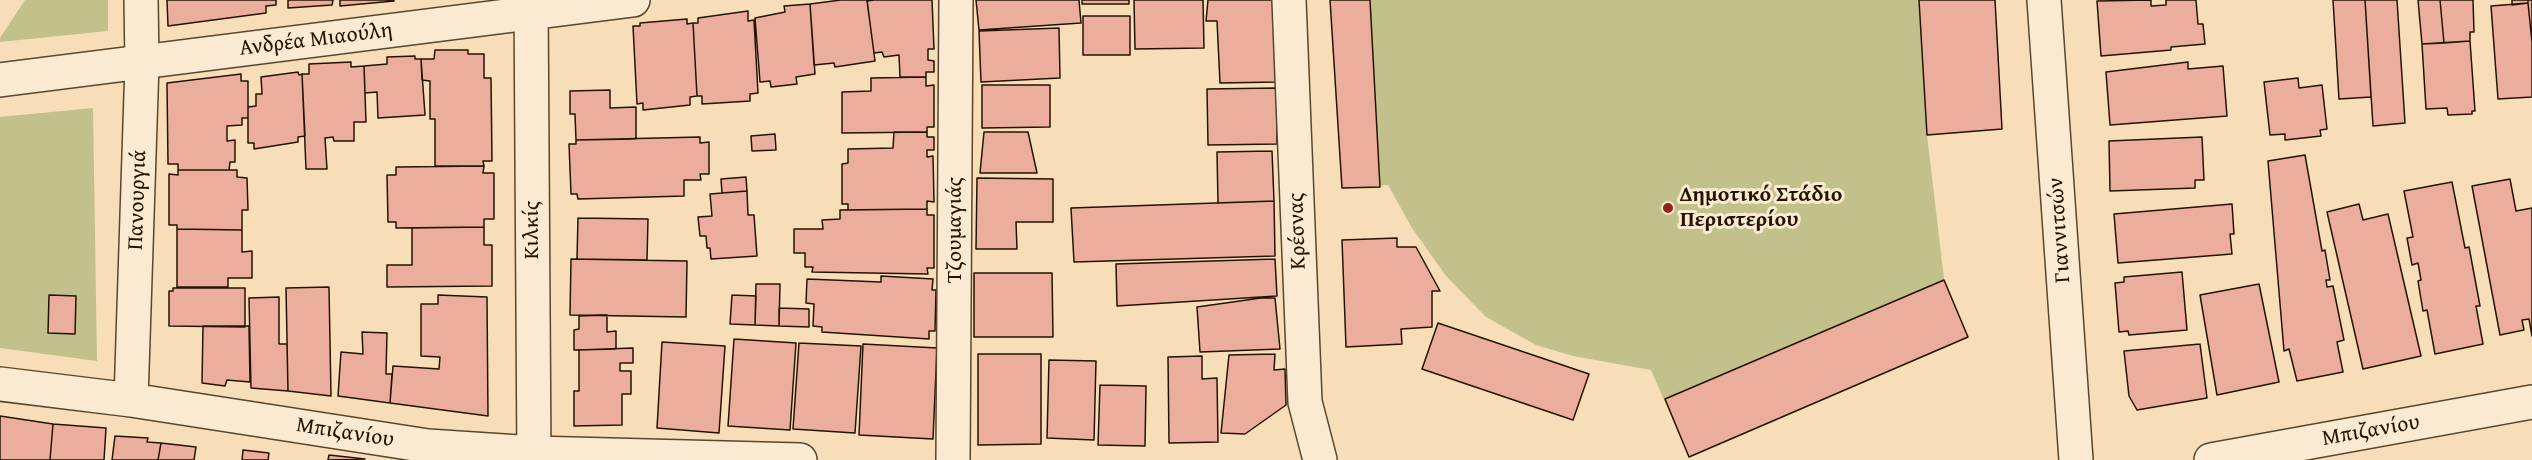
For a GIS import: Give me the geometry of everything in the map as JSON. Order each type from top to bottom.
[{"type":"street","name":"Πανουργιά","points":[[131,400],[142,63],[141,0]]},
{"type":"street","name":"Ανδρέα Μιαούλη","points":[[0,80],[142,63],[531,6],[633,0]]},
{"type":"street","name":"Τζουμαγιάς","points":[[953,460],[956,0]]},
{"type":"street","name":"Κρέσνας","points":[[1289,0],[1305,402],[1320,460]]},
{"type":"street","name":"Γιαννιτσών","points":[[2044,0],[2076,460]]},
{"type":"street","name":"Κιλκίς","points":[[531,6],[534,456]]},
{"type":"street","name":"Μπιζανίου","points":[[0,384],[131,400],[428,446],[534,456],[800,460]]},
{"type":"street","name":"Μπιζανίου","points":[[2211,460],[2532,402]]},
{"type":"shaded area","points":[[25,0],[108,0],[108,31],[0,42],[0,38]]},
{"type":"shaded area","name":"Δημοτικό Στάδιο Περιστερίου","points":[[1330,0],[1995,0],[2002,129],[1927,135],[1944,279],[1968,337],[1689,457],[1651,370],[1573,356],[1536,345],[1486,317],[1446,276],[1412,228],[1388,185],[1342,188]]},
{"type":"shaded area","points":[[93,108],[97,361],[0,348],[0,117]]},
{"type":"building","points":[[167,0],[276,0],[276,5],[266,6],[266,13],[168,26]]},
{"type":"building","points":[[288,0],[333,0],[332,5],[288,8]]},
{"type":"building","points":[[340,0],[394,0],[394,1],[340,6]]},
{"type":"building","points":[[841,0],[867,0],[875,61],[835,67],[834,63],[814,65],[810,4]]},
{"type":"building","points":[[932,0],[934,49],[928,49],[928,60],[934,61],[934,72],[926,72],[926,77],[900,77],[899,55],[884,57],[882,52],[874,53],[867,1]]},
{"type":"building","points":[[976,0],[1079,0],[1081,23],[979,30]]},
{"type":"building","points":[[1082,0],[1129,0],[1129,4],[1082,4]]},
{"type":"building","points":[[1134,0],[1203,0],[1204,48],[1135,49]]},
{"type":"building","points":[[1208,0],[1275,0],[1277,82],[1220,83],[1217,21],[1206,21]]},
{"type":"building","points":[[1330,0],[1370,0],[1380,187],[1342,188]]},
{"type":"building","points":[[1919,0],[1995,0],[2002,129],[1927,135]]},
{"type":"building","points":[[2151,0],[2151,6],[2166,5],[2166,0],[2196,0],[2198,24],[2203,24],[2205,44],[2171,47],[2171,50],[2101,56],[2097,1]]},
{"type":"building","points":[[2333,0],[2365,0],[2371,97],[2339,99]]},
{"type":"building","points":[[2365,0],[2397,0],[2405,123],[2373,126]]},
{"type":"building","points":[[2418,0],[2440,0],[2444,43],[2422,44]]},
{"type":"building","points":[[2440,0],[2473,0],[2474,32],[2470,32],[2470,41],[2444,43]]},
{"type":"building","points":[[2512,0],[2528,0],[2528,3],[2512,5]]},
{"type":"building","points":[[2528,0],[2532,0],[2532,42],[2528,3]]},
{"type":"building","points":[[2528,3],[2532,42],[2532,97],[2498,99],[2491,6]]},
{"type":"building","points":[[810,4],[815,74],[796,77],[797,84],[771,87],[770,81],[760,82],[755,18],[785,12],[784,6]]},
{"type":"building","points":[[748,11],[748,21],[754,20],[758,93],[750,94],[750,101],[702,104],[702,96],[697,96],[693,23],[698,23],[698,18]]},
{"type":"building","points":[[1083,16],[1130,16],[1130,55],[1083,55]]},
{"type":"building","points":[[687,19],[687,24],[693,23],[697,96],[690,97],[690,105],[643,110],[643,103],[637,104],[633,26],[640,26],[640,23]]},
{"type":"building","points":[[1059,28],[1060,78],[981,82],[979,31]]},
{"type":"building","points":[[2470,41],[2475,111],[2472,111],[2472,114],[2448,115],[2447,108],[2426,109],[2422,44]]},
{"type":"building","points":[[435,50],[468,50],[468,54],[484,54],[484,78],[491,78],[492,161],[483,161],[484,166],[435,166],[435,119],[430,119],[430,81],[422,80],[421,59],[434,59]]},
{"type":"building","points":[[415,56],[415,59],[421,59],[425,115],[378,118],[377,92],[365,93],[364,66],[387,64],[387,57]]},
{"type":"building","points":[[351,62],[351,67],[364,66],[366,122],[354,122],[354,141],[334,141],[333,137],[325,138],[327,169],[306,169],[302,74],[309,74],[309,64]]},
{"type":"building","points":[[2188,62],[2188,69],[2223,66],[2227,116],[2110,125],[2106,72]]},
{"type":"building","points":[[298,72],[299,75],[302,74],[305,136],[298,137],[298,142],[254,149],[254,143],[248,143],[248,107],[256,106],[256,94],[262,94],[261,77]]},
{"type":"building","points":[[241,74],[241,81],[248,81],[248,118],[242,118],[242,125],[227,126],[227,141],[235,140],[235,162],[230,162],[229,170],[178,170],[178,164],[168,164],[167,83]]},
{"type":"building","points":[[926,77],[926,86],[934,85],[934,127],[927,127],[927,132],[842,133],[842,92],[871,91],[871,78]]},
{"type":"building","points":[[2298,78],[2299,88],[2322,85],[2327,129],[2320,130],[2321,136],[2285,140],[2285,134],[2270,135],[2264,82]]},
{"type":"building","points":[[982,85],[1050,85],[1050,127],[982,128]]},
{"type":"building","points":[[1277,88],[1277,144],[1208,145],[1207,89]]},
{"type":"building","points":[[610,90],[610,108],[636,107],[636,139],[576,140],[575,114],[570,114],[570,91]]},
{"type":"building","points":[[894,132],[927,132],[927,137],[934,137],[934,150],[927,150],[927,157],[933,156],[934,202],[927,201],[927,209],[848,210],[848,204],[842,204],[842,164],[848,163],[848,149],[893,148]]},
{"type":"building","points":[[984,132],[1028,132],[1037,173],[980,173]]},
{"type":"building","points":[[775,134],[776,150],[752,151],[751,136]]},
{"type":"building","points":[[700,137],[700,143],[709,142],[709,174],[700,174],[701,180],[684,180],[684,196],[578,199],[577,194],[571,194],[569,144],[576,144],[576,140]]},
{"type":"building","points":[[2202,137],[2204,180],[2195,180],[2195,188],[2110,191],[2109,141]]},
{"type":"building","points":[[1272,151],[1274,201],[1218,203],[1217,152]]},
{"type":"building","points":[[2305,155],[2322,251],[2325,250],[2330,280],[2326,280],[2327,287],[2333,286],[2344,340],[2337,342],[2343,372],[2297,381],[2289,349],[2284,351],[2268,161]]},
{"type":"building","points":[[484,166],[483,173],[494,173],[494,219],[484,219],[484,227],[396,228],[396,222],[388,222],[387,175],[396,175],[396,167]]},
{"type":"building","points":[[178,170],[237,170],[237,177],[247,178],[248,210],[242,210],[242,230],[177,229],[177,225],[169,225],[169,174],[178,175]]},
{"type":"building","points":[[746,177],[747,191],[722,193],[721,179]]},
{"type":"building","points":[[977,178],[1053,179],[1053,222],[1016,222],[1017,249],[976,249]]},
{"type":"building","points":[[2510,179],[2516,211],[2532,208],[2532,336],[2529,319],[2522,320],[2524,330],[2500,335],[2472,186]]},
{"type":"building","points":[[2452,182],[2465,248],[2469,247],[2480,306],[2476,306],[2483,344],[2435,354],[2427,310],[2423,311],[2418,281],[2421,280],[2418,263],[2412,265],[2407,238],[2413,237],[2404,191]]},
{"type":"building","points":[[747,191],[748,215],[754,215],[757,256],[711,259],[706,236],[700,236],[698,217],[712,216],[710,194]]},
{"type":"building","points":[[1274,201],[1275,256],[1074,262],[1071,208]]},
{"type":"building","points":[[2232,204],[2234,234],[2230,234],[2232,254],[2118,263],[2114,214]]},
{"type":"building","points":[[2359,204],[2363,220],[2388,214],[2421,356],[2363,369],[2327,212]]},
{"type":"building","points":[[927,209],[927,215],[934,215],[934,268],[927,268],[928,274],[812,272],[813,267],[805,267],[805,253],[794,253],[794,229],[823,229],[822,220],[840,219],[840,210]]},
{"type":"building","points":[[578,218],[648,219],[647,260],[577,259]]},
{"type":"building","points":[[484,227],[484,245],[492,245],[492,286],[387,287],[387,265],[412,265],[412,228]]},
{"type":"building","points":[[177,229],[242,230],[242,252],[252,251],[252,278],[228,278],[228,287],[177,287]]},
{"type":"building","points":[[1397,238],[1397,247],[1416,247],[1440,291],[1432,291],[1432,327],[1401,329],[1402,344],[1346,347],[1342,240]]},
{"type":"building","points":[[571,259],[687,261],[686,317],[570,315]]},
{"type":"building","points":[[1275,259],[1277,296],[1117,306],[1116,264]]},
{"type":"building","points":[[2182,272],[2187,330],[2129,335],[2128,331],[2119,332],[2115,283],[2124,282],[2124,277]]},
{"type":"building","points":[[974,273],[1052,273],[1053,337],[974,337]]},
{"type":"building","points":[[881,276],[933,279],[932,290],[936,290],[935,331],[929,331],[929,339],[822,332],[822,327],[813,326],[814,304],[806,303],[807,279],[881,282]]},
{"type":"building","points":[[1944,280],[1968,337],[1689,457],[1665,399]]},
{"type":"building","points":[[756,284],[780,284],[779,326],[755,325]]},
{"type":"building","points":[[2259,284],[2279,382],[2217,395],[2200,295]]},
{"type":"building","points":[[329,287],[331,396],[288,391],[286,288]]},
{"type":"building","points":[[173,288],[245,288],[245,327],[169,326],[169,291],[173,291]]},
{"type":"building","points":[[49,295],[76,296],[75,334],[48,333]]},
{"type":"building","points":[[438,295],[487,297],[488,416],[390,403],[393,366],[439,369],[440,357],[421,356],[421,304],[438,304]]},
{"type":"building","points":[[732,295],[756,296],[755,325],[730,324]]},
{"type":"building","points":[[279,297],[279,344],[287,344],[288,391],[251,388],[249,298]]},
{"type":"building","points":[[1275,298],[1280,349],[1200,352],[1197,307]]},
{"type":"building","points":[[779,308],[809,309],[809,327],[779,326]]},
{"type":"building","points":[[607,315],[607,332],[616,331],[616,349],[574,350],[574,330],[579,329],[579,316]]},
{"type":"building","points":[[1438,323],[1589,374],[1573,420],[1422,369]]},
{"type":"building","points":[[203,326],[249,326],[250,382],[227,380],[225,386],[202,383]]},
{"type":"building","points":[[362,332],[387,333],[386,374],[392,374],[390,403],[338,396],[341,352],[363,354]]},
{"type":"building","points":[[734,339],[796,343],[790,430],[728,426]]},
{"type":"building","points":[[662,342],[725,346],[719,433],[657,428]]},
{"type":"building","points":[[799,343],[861,346],[855,433],[793,429]]},
{"type":"building","points":[[863,344],[937,348],[933,439],[859,435]]},
{"type":"building","points":[[2200,344],[2207,398],[2137,410],[2129,396],[2124,351]]},
{"type":"building","points":[[633,348],[633,363],[620,363],[620,371],[631,371],[631,394],[622,394],[622,425],[574,426],[574,391],[579,391],[579,350]]},
{"type":"building","points":[[978,354],[1041,354],[1041,444],[978,445]]},
{"type":"building","points":[[1275,354],[1274,370],[1285,369],[1286,405],[1245,434],[1221,433],[1229,355]]},
{"type":"building","points":[[1202,356],[1202,379],[1217,378],[1218,442],[1169,443],[1168,357]]},
{"type":"building","points":[[1049,360],[1096,361],[1094,440],[1047,438]]},
{"type":"building","points":[[1100,385],[1146,386],[1145,446],[1098,445]]},
{"type":"building","points":[[0,416],[53,424],[50,460],[0,460]]},
{"type":"building","points":[[53,424],[106,428],[104,460],[50,460]]},
{"type":"building","points":[[115,436],[148,438],[147,442],[161,443],[158,460],[112,460]]},
{"type":"building","points":[[161,443],[196,447],[194,460],[158,460]]},
{"type":"building","points":[[243,450],[269,453],[268,460],[242,460]]},
{"type":"building","points":[[329,455],[365,459],[328,460]]},
{"type":"place","name":"Δημοτικό Στάδιο Περιστερίου","points":[[1668,208]]}]
